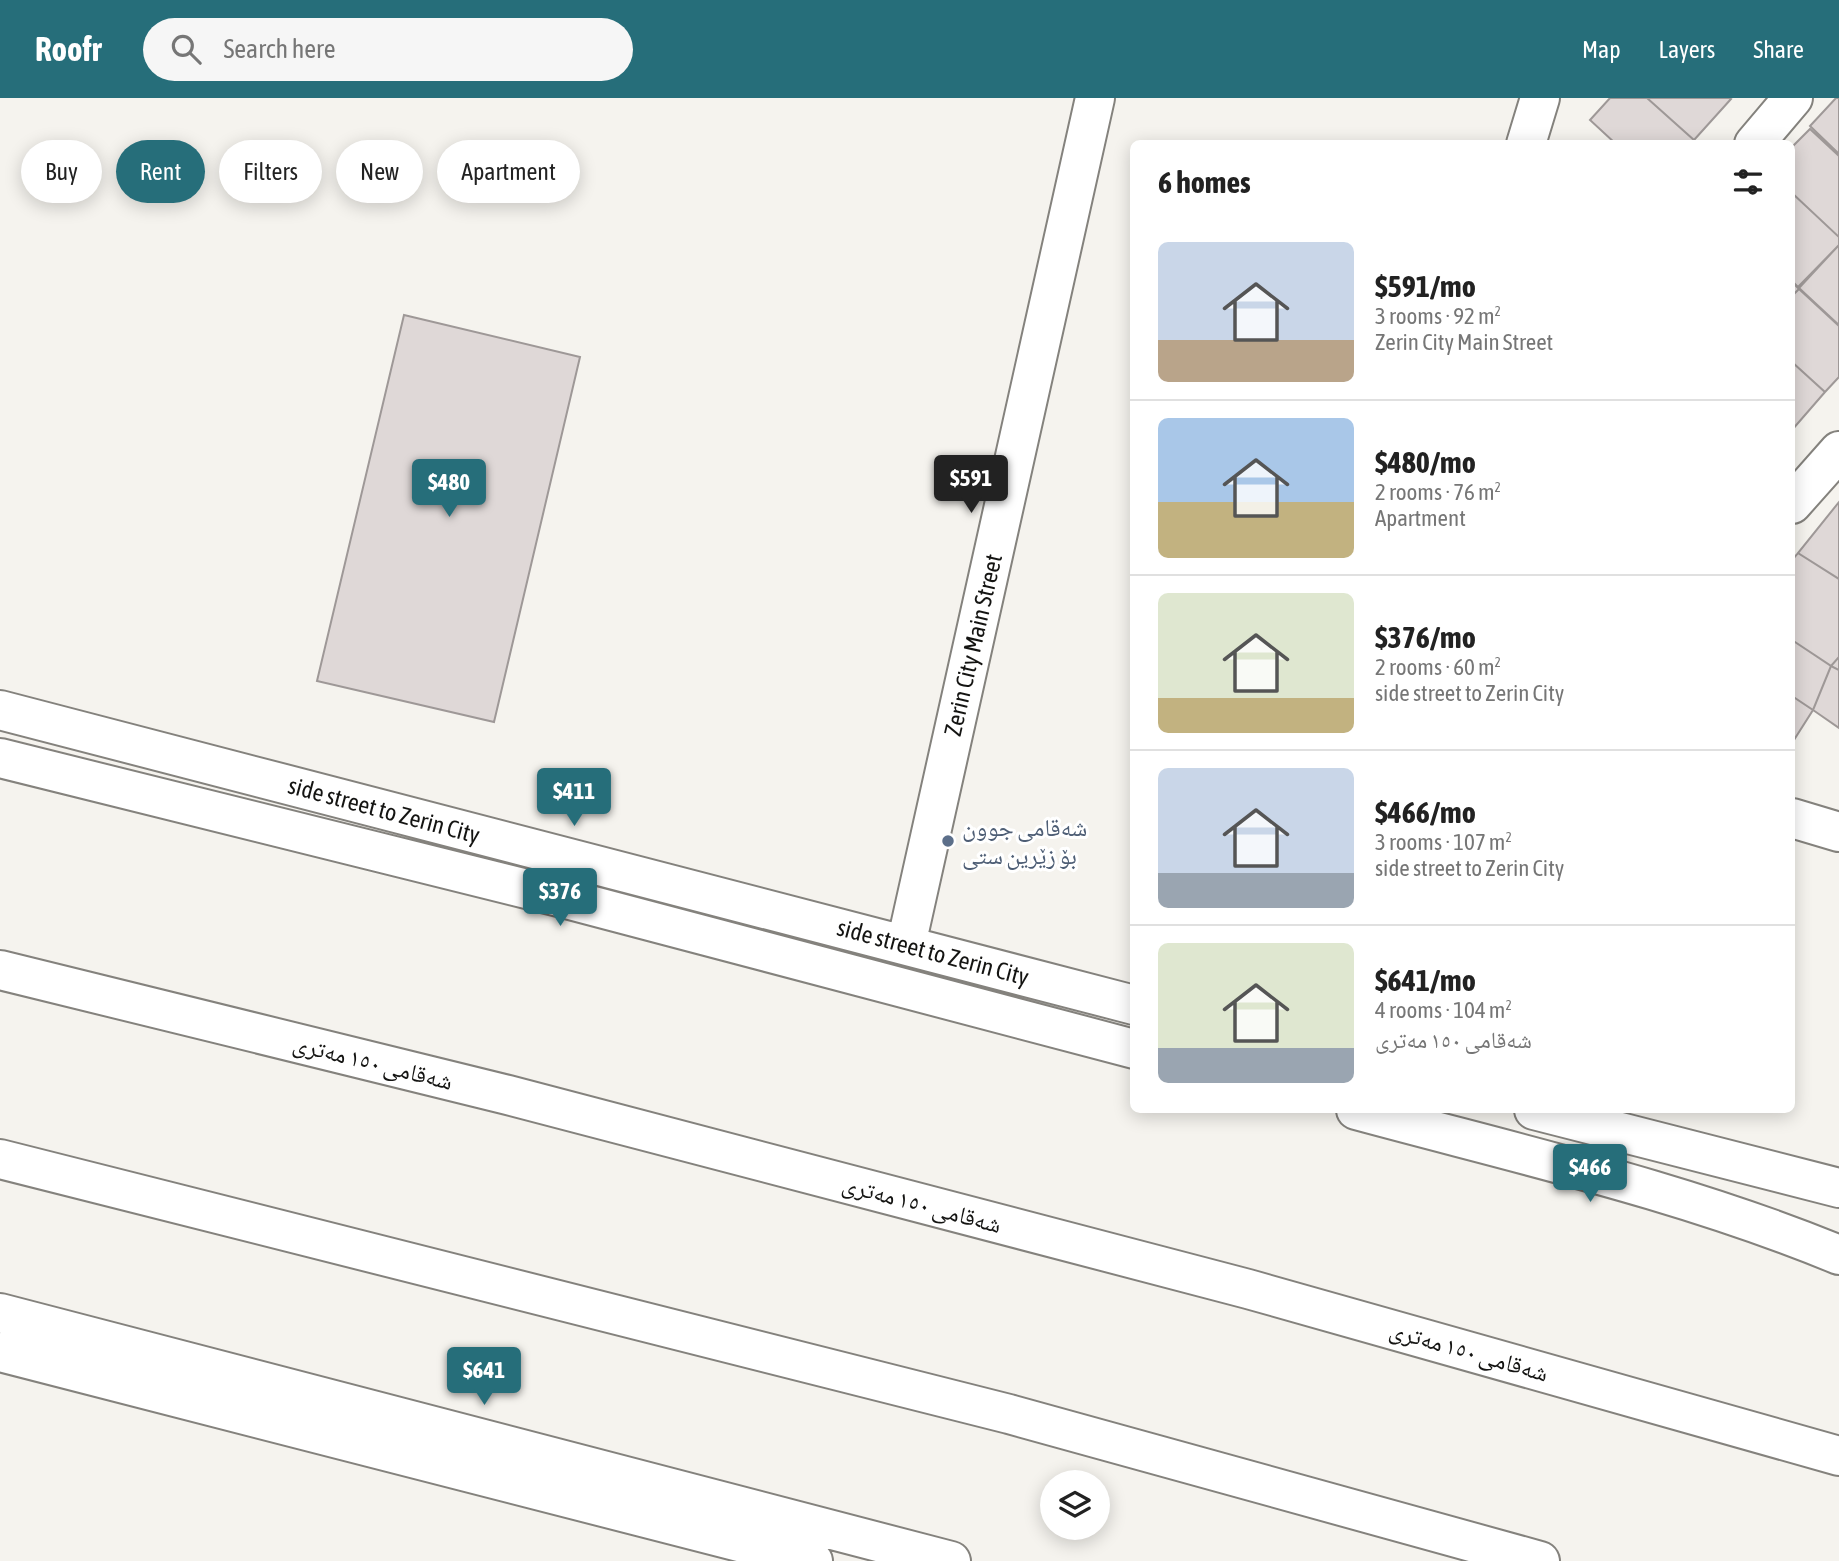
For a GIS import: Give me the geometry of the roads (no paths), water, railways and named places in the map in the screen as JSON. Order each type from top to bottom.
[{"type":"main road","name":"Zerin City Main Street","points":[[906,945],[1095,98]]},
{"type":"main road","points":[[1528,140],[1540,98]]},
{"type":"main road","points":[[1757,140],[1793,98]]},
{"type":"main road","points":[[1795,501],[1839,451]]},
{"type":"main road","name":"side street to Zerin City","points":[[0,710],[1130,1003]]},
{"type":"main road","name":"side street to Zerin City","points":[[0,758],[572,900],[1130,1048]]},
{"type":"main road","points":[[1795,819],[1839,831]]},
{"type":"main road","name":"شەقامی ١٥٠ مەتری","points":[[0,970],[508,1095],[1248,1289],[1839,1456]]},
{"type":"main road","points":[[1367,1113],[1675,1196],[1744,1218],[1839,1255]]},
{"type":"main road","points":[[1546,1113],[1839,1188]]},
{"type":"main road","points":[[0,1159],[1009,1414],[1540,1561]]},
{"type":"main road","points":[[0,1312],[951,1561]]},
{"type":"main road","points":[[0,1352],[813,1561]]},
{"type":"place","name":"شەقامی جوون بۆ زێرین ستی","points":[[948,841]]}]
